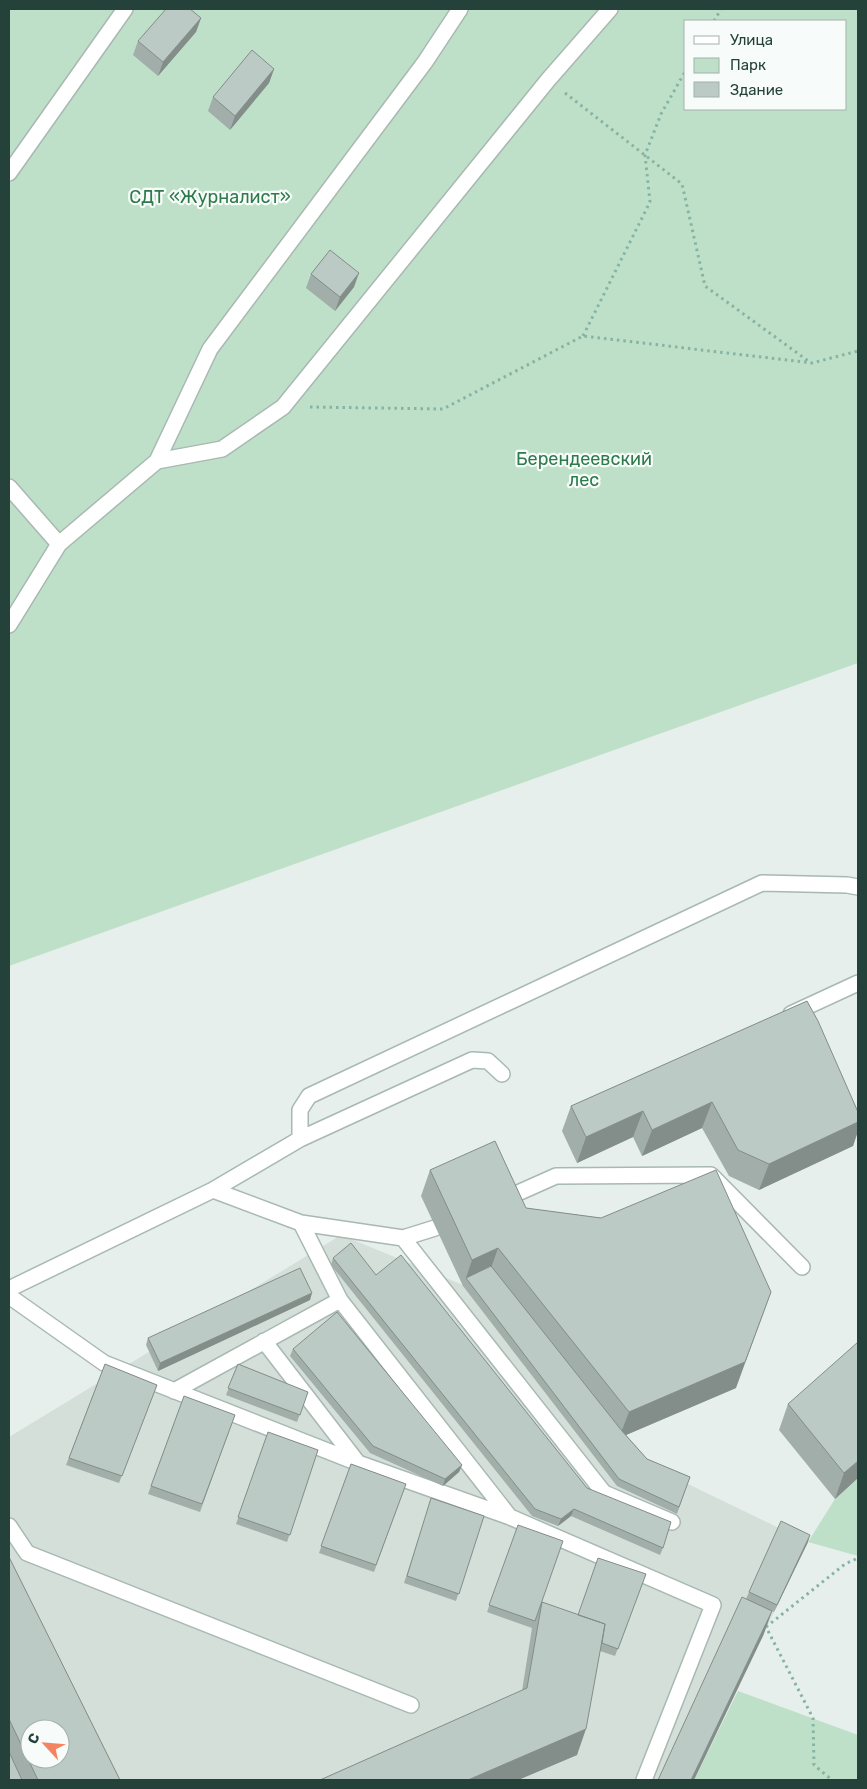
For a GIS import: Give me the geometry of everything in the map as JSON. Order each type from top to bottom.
[{"type":"street","points":[[9,173],[124,9]]},
{"type":"street","points":[[9,625],[59,544],[157,461],[210,349],[425,62],[460,9]]},
{"type":"street","points":[[157,461],[222,450],[282,407],[548,80],[610,9]]},
{"type":"street","points":[[9,487],[59,544]]},
{"type":"street","points":[[300,1139],[300,1110],[308,1096],[762,883],[847,884],[858,887]]},
{"type":"street","points":[[779,1020],[858,983]]},
{"type":"street","points":[[9,1289],[213,1190],[300,1139],[472,1060],[488,1061],[502,1074]]},
{"type":"street","points":[[502,1200],[556,1176],[712,1176],[802,1267]]},
{"type":"street","points":[[213,1190],[301,1223],[402,1238],[435,1228]]},
{"type":"street","points":[[301,1223],[340,1300],[510,1517]]},
{"type":"street","points":[[402,1238],[604,1493],[672,1522]]},
{"type":"street","points":[[9,1296],[104,1364],[358,1463],[510,1517],[713,1605],[644,1780]]},
{"type":"street","points":[[174,1391],[340,1300]]},
{"type":"street","points":[[264,1342],[358,1463]]},
{"type":"street","points":[[9,1526],[27,1553],[412,1705]]},
{"type":"path","points":[[715,20],[721,9]]},
{"type":"path","points":[[583,336],[650,202],[645,155],[661,114],[684,74]]},
{"type":"path","points":[[548,80],[682,184],[705,286],[812,363]]},
{"type":"path","points":[[282,407],[443,409],[583,336],[812,363],[858,351]]},
{"type":"path","points":[[766,1627],[845,1564],[858,1558]]},
{"type":"path","points":[[757,1624],[766,1627],[813,1718],[814,1765],[832,1780]]},
{"type":"shaded area","points":[[341,1235],[463,1285],[489,1274],[645,1466],[688,1484],[779,1528],[774,1612],[694,1780],[9,1780],[9,1437]]},
{"type":"green space","name":"Берендеевский лес","points":[[9,9],[858,9],[858,663],[9,966]]},
{"type":"green space","points":[[858,1478],[858,1556],[808,1542],[835,1499]]},
{"type":"green space","points":[[738,1691],[858,1735],[858,1780],[694,1780]]},
{"type":"building","points":[[166,9],[190,9],[201,18],[163,62],[138,41]]},
{"type":"building","points":[[252,50],[274,69],[235,116],[213,97]]},
{"type":"building","points":[[330,250],[359,273],[340,297],[311,274]]},
{"type":"building","points":[[807,1001],[818,1021],[858,1112],[858,1122],[769,1164],[738,1150],[712,1102],[652,1130],[643,1111],[586,1137],[571,1106]]},
{"type":"building","points":[[495,1141],[526,1208],[601,1218],[716,1170],[771,1292],[745,1362],[629,1412],[498,1248],[472,1260],[430,1170]]},
{"type":"building","points":[[351,1243],[376,1275],[401,1255],[587,1488],[671,1522],[663,1548],[574,1509],[561,1519],[535,1509],[333,1258]]},
{"type":"building","points":[[491,1266],[622,1431],[647,1459],[690,1477],[679,1507],[619,1479],[466,1278]]},
{"type":"building","points":[[300,1268],[312,1293],[160,1363],[148,1338]]},
{"type":"building","points":[[337,1312],[462,1465],[445,1479],[373,1446],[293,1349]]},
{"type":"building","points":[[858,1342],[858,1461],[844,1473],[788,1404]]},
{"type":"building","points":[[105,1364],[157,1385],[122,1476],[69,1458]]},
{"type":"building","points":[[238,1364],[308,1392],[300,1415],[228,1388]]},
{"type":"building","points":[[184,1396],[235,1415],[202,1504],[151,1486]]},
{"type":"building","points":[[268,1432],[318,1450],[290,1535],[238,1517]]},
{"type":"building","points":[[351,1464],[406,1484],[376,1565],[321,1546]]},
{"type":"building","points":[[431,1498],[484,1516],[459,1594],[407,1576]]},
{"type":"building","points":[[781,1521],[810,1535],[777,1605],[749,1592]]},
{"type":"building","points":[[518,1525],[563,1541],[535,1621],[489,1605]]},
{"type":"building","points":[[9,1557],[120,1780],[38,1780],[33,1769],[70,1769],[70,1719],[20,1719],[20,1742],[9,1719]]},
{"type":"building","points":[[598,1558],[646,1574],[618,1649],[602,1643],[605,1624],[578,1615]]},
{"type":"building","points":[[742,1597],[772,1611],[691,1780],[658,1780]]},
{"type":"building","points":[[542,1602],[605,1624],[586,1729],[468,1780],[320,1780],[527,1688]]},
{"type":"building","points":[[9,1752],[22,1780],[9,1780]]},
{"type":"park label","name":"СДТ «Журналист»","points":[[210,197]]}]
